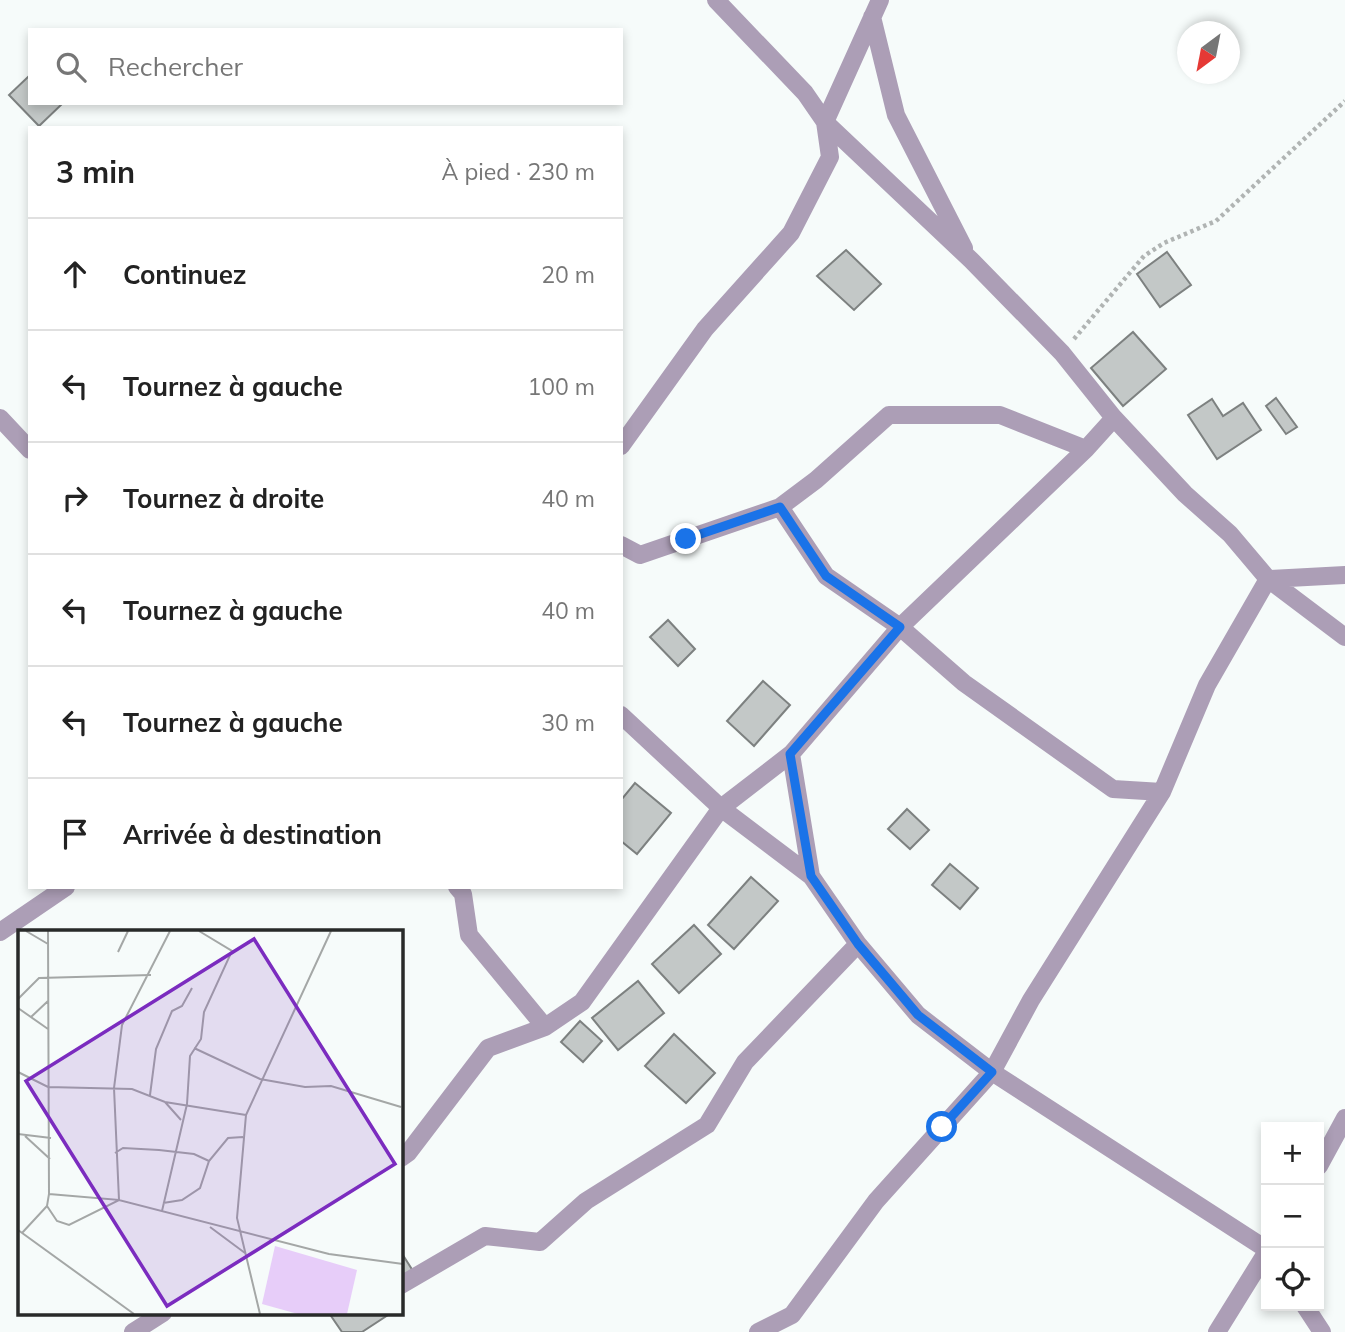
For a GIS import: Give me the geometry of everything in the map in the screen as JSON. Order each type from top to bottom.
[{"type":"street","points":[[716,0],[805,93],[825,122],[971,260],[1062,353],[1114,418],[1185,494],[1230,534],[1268,579],[1345,637]]},
{"type":"street","points":[[623,443],[705,329],[791,233],[830,158],[825,122],[880,0]]},
{"type":"street","points":[[872,17],[896,115],[971,260]]},
{"type":"street","points":[[623,546],[640,555],[780,507],[816,480],[889,415],[1000,415],[1086,449]]},
{"type":"street","points":[[0,418],[28,448]]},
{"type":"street","points":[[402,1157],[488,1048],[545,1027],[582,1002],[721,808],[790,754],[900,627],[1086,449],[1114,418]]},
{"type":"street","points":[[780,507],[826,576],[900,627],[964,683],[1113,789],[1162,792]]},
{"type":"street","points":[[1268,579],[1345,575]]},
{"type":"street","points":[[758,1332],[792,1315],[876,1201],[992,1072],[1031,1000],[1162,792],[1206,685],[1268,579]]},
{"type":"street","points":[[623,717],[721,808],[811,876],[858,944],[918,1015],[992,1072],[1261,1248]]},
{"type":"street","points":[[790,754],[811,876]]},
{"type":"street","points":[[0,932],[63,889]]},
{"type":"street","points":[[459,889],[463,894],[470,935],[545,1027]]},
{"type":"street","points":[[402,1284],[485,1236],[540,1242],[586,1201],[706,1125],[745,1062],[858,944]]},
{"type":"street","points":[[1324,1157],[1345,1118]]},
{"type":"street","points":[[1217,1332],[1261,1259]]},
{"type":"street","points":[[1308,1311],[1322,1332]]},
{"type":"street","points":[[133,1332],[161,1314]]},
{"type":"path","points":[[1062,353],[1144,256],[1164,243],[1216,221],[1345,101]]},
{"type":"building","points":[[28,77],[28,105],[61,105],[39,126],[9,95]]},
{"type":"building","points":[[846,250],[881,284],[854,310],[817,276]]},
{"type":"building","points":[[1167,252],[1191,285],[1160,307],[1137,274]]},
{"type":"building","points":[[1133,332],[1166,369],[1123,406],[1091,368]]},
{"type":"building","points":[[1276,398],[1297,427],[1286,434],[1266,406]]},
{"type":"building","points":[[1212,399],[1223,416],[1243,403],[1261,430],[1217,459],[1188,415]]},
{"type":"building","points":[[668,620],[695,649],[678,666],[650,637]]},
{"type":"building","points":[[763,681],[790,705],[754,746],[727,721]]},
{"type":"building","points":[[635,783],[671,813],[637,854],[623,843],[623,798]]},
{"type":"building","points":[[907,809],[929,830],[910,849],[888,829]]},
{"type":"building","points":[[950,864],[978,888],[960,909],[932,885]]},
{"type":"building","points":[[751,877],[778,901],[734,949],[708,925]]},
{"type":"building","points":[[694,925],[721,954],[679,993],[652,964]]},
{"type":"building","points":[[638,981],[664,1013],[618,1050],[592,1018]]},
{"type":"building","points":[[580,1021],[602,1041],[583,1062],[561,1042]]},
{"type":"building","points":[[674,1034],[715,1073],[686,1103],[645,1066]]},
{"type":"building","points":[[402,1254],[413,1271],[402,1278]]},
{"type":"building","points":[[330,1314],[389,1314],[362,1332],[342,1332]]},
{"type":"route","points":[[686,539],[780,507],[826,576],[900,627],[790,754],[811,876],[858,944],[918,1015],[992,1072],[942,1127]]}]
